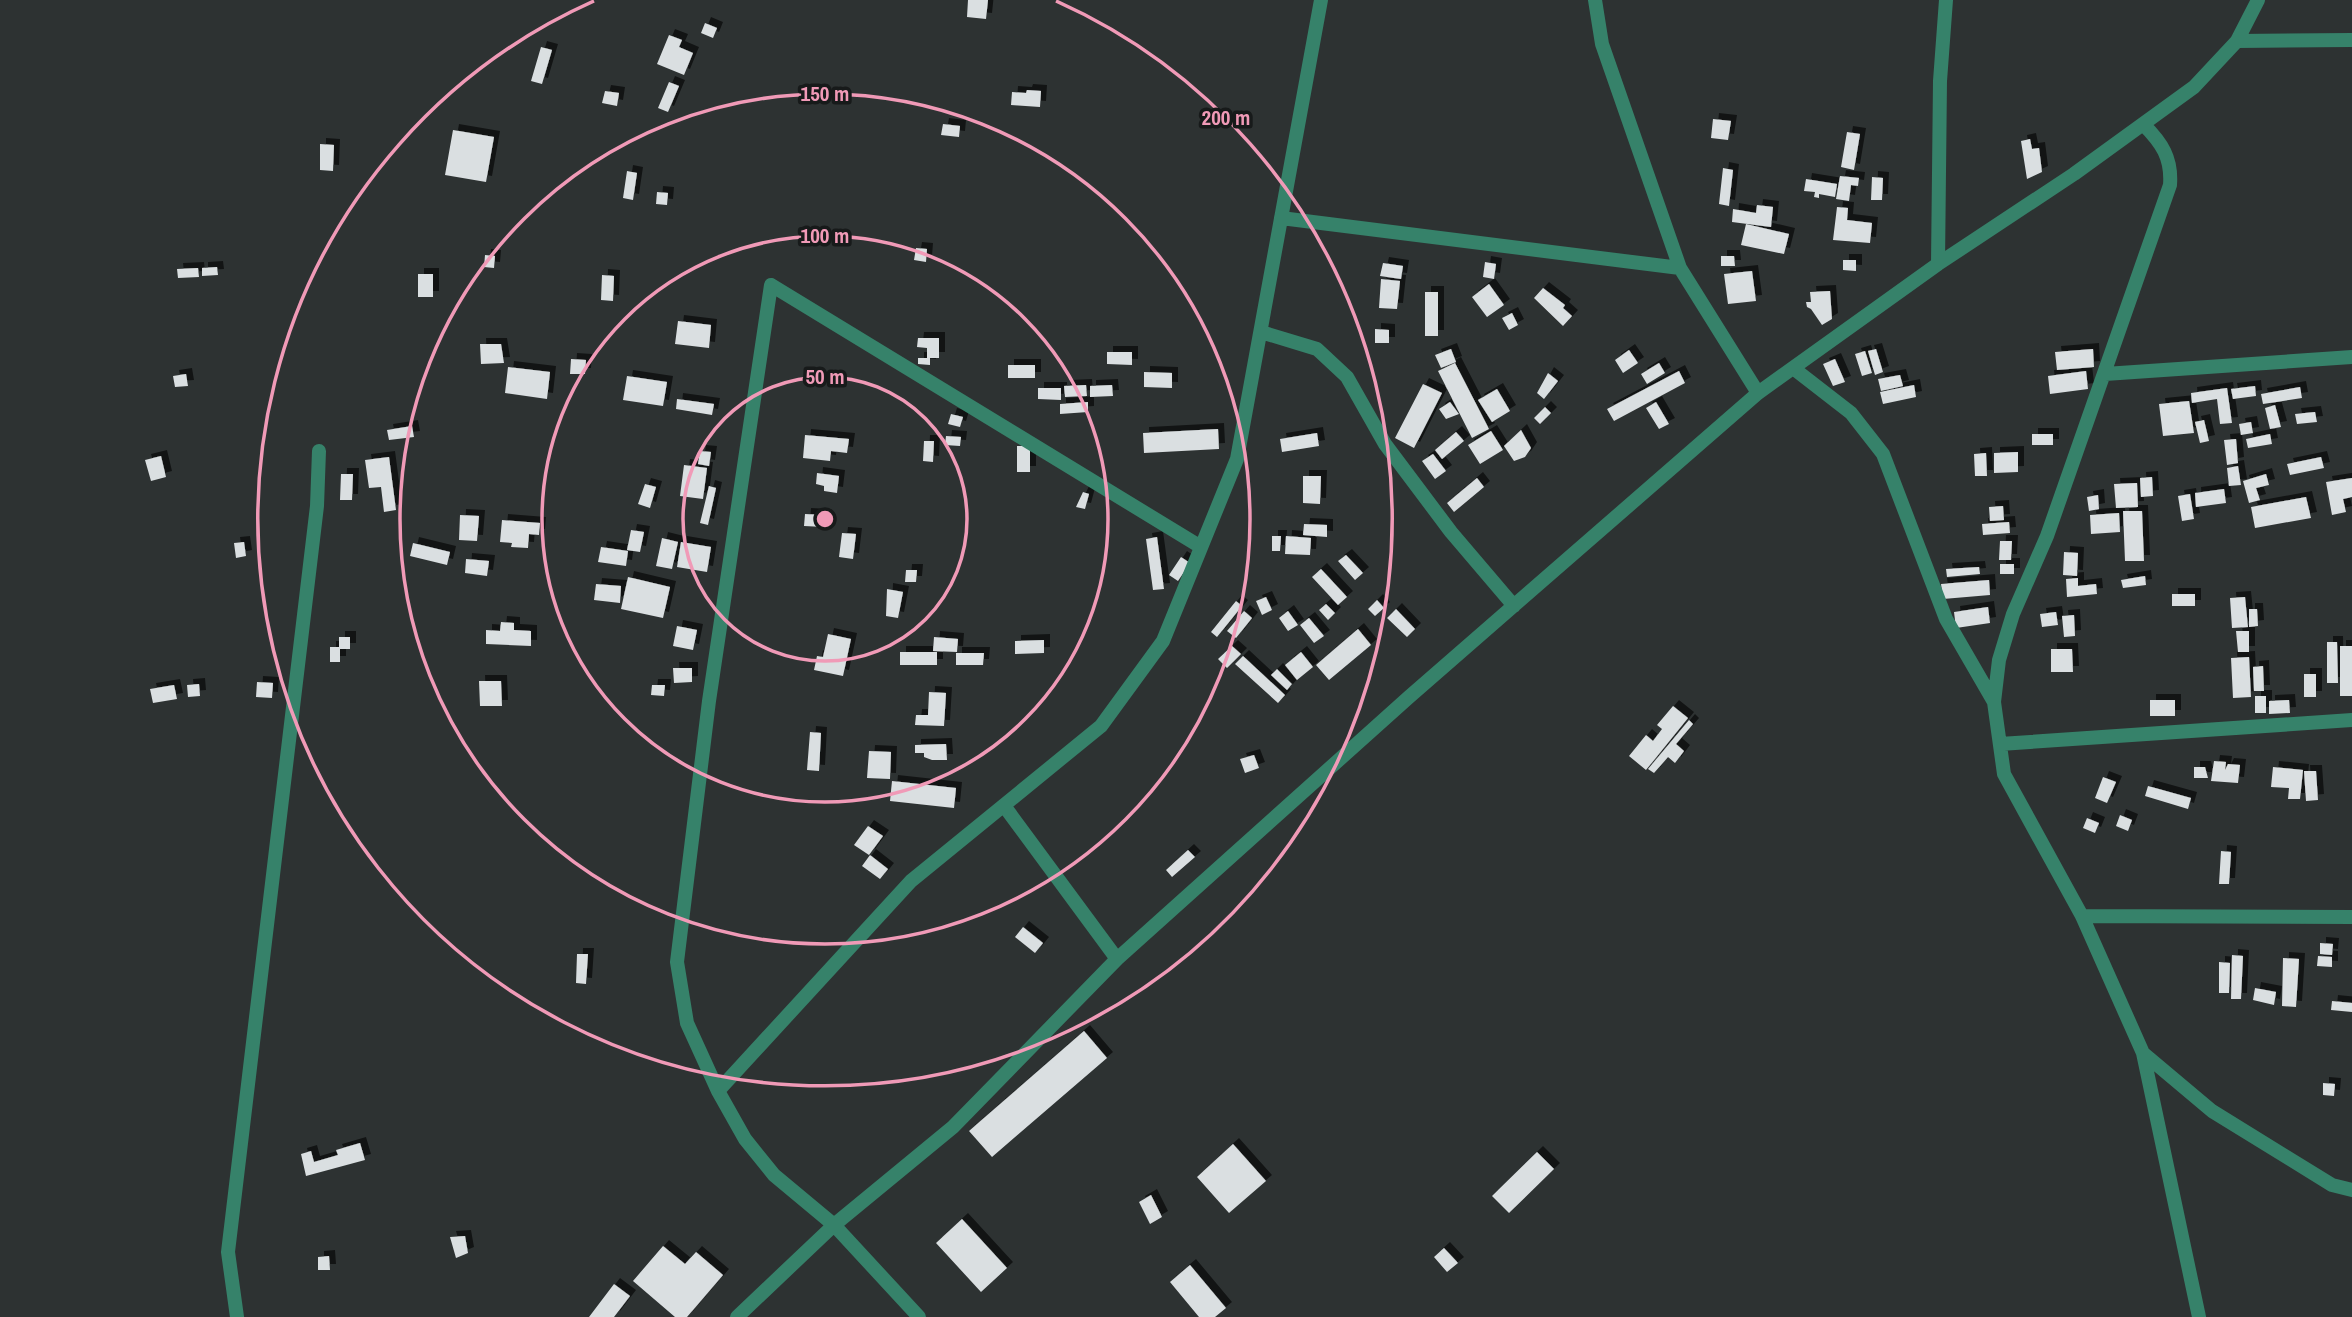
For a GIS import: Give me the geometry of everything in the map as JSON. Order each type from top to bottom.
[{"type":"street","points":[[718,1091],[911,881],[1101,726],[1163,640],[1237,459],[1321,0]]},
{"type":"street","points":[[1595,0],[1602,44],[1680,268],[1758,393]]},
{"type":"street","points":[[1938,264],[1940,81],[1946,0]]},
{"type":"street","points":[[737,1317],[834,1225],[953,1128],[1117,959],[1758,393],[1938,264],[2194,87],[2237,41],[2258,0]]},
{"type":"street","points":[[2237,41],[2352,40]]},
{"type":"street","points":[[2143,124],[2165,149],[2172,166],[2170,185],[2047,536],[2013,614],[1999,660],[1994,702],[2004,774],[2082,916],[2143,1053],[2199,1317]]},
{"type":"street","points":[[1281,218],[1680,268]]},
{"type":"street","points":[[919,1317],[834,1225],[774,1175],[745,1139],[718,1091],[687,1023],[677,962],[709,701],[771,285],[1201,547]]},
{"type":"street","points":[[1261,332],[1317,349],[1347,377],[1385,444],[1451,532],[1514,606]]},
{"type":"street","points":[[2105,374],[2352,357]]},
{"type":"street","points":[[1793,368],[1851,412],[1884,454],[1946,619],[1994,702]]},
{"type":"street","points":[[237,1317],[228,1252],[317,506],[319,451]]},
{"type":"street","points":[[2000,744],[2352,720]]},
{"type":"street","points":[[1005,807],[1117,959]]},
{"type":"street","points":[[2082,916],[2352,917]]},
{"type":"street","points":[[2143,1053],[2212,1111],[2332,1185],[2352,1190]]},
{"type":"building","points":[[968,0],[988,0],[986,19],[967,17]]},
{"type":"building","points":[[705,23],[717,28],[713,38],[701,33]]},
{"type":"building","points":[[669,35],[682,40],[679,47],[693,53],[684,75],[657,64]]},
{"type":"building","points":[[541,47],[552,50],[542,84],[531,81]]},
{"type":"building","points":[[669,82],[679,86],[668,112],[658,108]]},
{"type":"building","points":[[1027,90],[1041,91],[1040,107],[1011,105],[1012,92],[1026,93]]},
{"type":"building","points":[[605,91],[619,93],[617,106],[602,103]]},
{"type":"building","points":[[1713,119],[1731,121],[1728,140],[1711,138]]},
{"type":"building","points":[[943,124],[960,126],[959,137],[941,135]]},
{"type":"building","points":[[453,130],[494,137],[486,182],[445,175]]},
{"type":"building","points":[[1847,132],[1860,134],[1854,170],[1841,167]]},
{"type":"building","points":[[2030,139],[2032,149],[2039,148],[2042,172],[2027,179],[2021,141]]},
{"type":"building","points":[[320,144],[334,145],[333,171],[320,170]]},
{"type":"building","points":[[1723,168],[1733,170],[1729,206],[1719,204]]},
{"type":"building","points":[[627,171],[637,173],[633,200],[623,198]]},
{"type":"building","points":[[1840,176],[1859,178],[1858,186],[1851,185],[1849,201],[1836,199]]},
{"type":"building","points":[[1872,177],[1883,178],[1882,200],[1871,200]]},
{"type":"building","points":[[1806,179],[1837,184],[1835,197],[1819,194],[1819,198],[1814,197],[1815,192],[1804,191]]},
{"type":"building","points":[[657,192],[668,193],[667,205],[656,204]]},
{"type":"building","points":[[1757,205],[1773,207],[1771,227],[1732,222],[1733,209],[1756,213]]},
{"type":"building","points":[[1837,207],[1848,208],[1847,220],[1872,223],[1870,243],[1833,240]]},
{"type":"building","points":[[1746,224],[1789,234],[1784,254],[1741,245]]},
{"type":"building","points":[[916,248],[927,249],[926,262],[914,260]]},
{"type":"building","points":[[485,255],[495,256],[494,268],[484,267]]},
{"type":"building","points":[[1721,256],[1734,256],[1735,266],[1721,266]]},
{"type":"building","points":[[1843,260],[1856,260],[1856,271],[1843,270]]},
{"type":"building","points":[[1485,262],[1496,264],[1494,279],[1483,277]]},
{"type":"building","points":[[1383,263],[1403,266],[1401,279],[1380,276]]},
{"type":"building","points":[[217,267],[218,275],[202,276],[202,268]]},
{"type":"building","points":[[198,268],[199,277],[178,278],[177,269]]},
{"type":"building","points":[[1752,271],[1756,301],[1728,304],[1724,274]]},
{"type":"building","points":[[418,274],[433,274],[433,297],[418,297]]},
{"type":"building","points":[[602,275],[614,276],[613,301],[601,300]]},
{"type":"building","points":[[1381,279],[1400,281],[1397,309],[1379,308]]},
{"type":"building","points":[[1489,284],[1504,305],[1487,317],[1472,297]]},
{"type":"building","points":[[1543,288],[1565,305],[1563,308],[1572,316],[1563,326],[1534,298]]},
{"type":"building","points":[[1830,291],[1832,319],[1822,325],[1806,302],[1811,302],[1810,292]]},
{"type":"building","points":[[1425,292],[1438,292],[1438,336],[1425,336]]},
{"type":"building","points":[[1512,313],[1518,325],[1509,330],[1502,318]]},
{"type":"building","points":[[678,321],[711,325],[709,348],[675,344]]},
{"type":"building","points":[[1375,329],[1389,330],[1389,343],[1375,343]]},
{"type":"building","points":[[918,338],[939,338],[939,358],[930,358],[930,365],[918,364],[918,358],[927,358],[927,348],[917,347]]},
{"type":"building","points":[[480,344],[501,344],[504,363],[481,364]]},
{"type":"building","points":[[1451,349],[1456,362],[1441,368],[1435,355]]},
{"type":"building","points":[[1876,349],[1883,372],[1875,375],[1868,351]]},
{"type":"building","points":[[2093,349],[2094,367],[2057,370],[2055,352]]},
{"type":"building","points":[[1629,350],[1638,363],[1623,373],[1615,360]]},
{"type":"building","points":[[1865,351],[1872,373],[1862,376],[1855,354]]},
{"type":"building","points":[[1107,352],[1132,352],[1132,365],[1107,364]]},
{"type":"building","points":[[571,359],[586,360],[585,374],[570,374]]},
{"type":"building","points":[[1835,359],[1845,382],[1833,386],[1823,364]]},
{"type":"building","points":[[1455,363],[1489,429],[1472,438],[1438,371]]},
{"type":"building","points":[[1659,363],[1665,373],[1647,384],[1641,374]]},
{"type":"building","points":[[1008,365],[1035,365],[1035,378],[1008,378]]},
{"type":"building","points":[[508,367],[550,372],[547,399],[505,393]]},
{"type":"building","points":[[1679,371],[1685,383],[1614,421],[1607,409]]},
{"type":"building","points":[[2086,371],[2088,389],[2050,394],[2048,376]]},
{"type":"building","points":[[1144,372],[1172,373],[1172,388],[1144,387]]},
{"type":"building","points":[[1548,373],[1558,381],[1544,399],[1537,393]]},
{"type":"building","points":[[186,374],[188,386],[175,387],[173,376]]},
{"type":"building","points":[[1900,375],[1903,386],[1881,391],[1878,379]]},
{"type":"building","points":[[627,376],[667,382],[663,406],[623,400]]},
{"type":"building","points":[[1423,384],[1442,393],[1414,448],[1395,438]]},
{"type":"building","points":[[1086,385],[1087,396],[1065,397],[1064,386]]},
{"type":"building","points":[[1112,385],[1113,396],[1090,397],[1090,386]]},
{"type":"building","points":[[1914,385],[1916,397],[1883,404],[1880,392]]},
{"type":"building","points":[[2255,386],[2256,396],[2233,399],[2231,389]]},
{"type":"building","points":[[2300,387],[2302,398],[2263,404],[2261,394]]},
{"type":"building","points":[[1038,388],[1061,388],[1061,400],[1038,399]]},
{"type":"building","points":[[2227,388],[2232,423],[2220,424],[2217,399],[2192,403],[2191,393]]},
{"type":"building","points":[[1497,389],[1510,411],[1492,422],[1478,400]]},
{"type":"building","points":[[677,399],[714,404],[712,415],[676,409]]},
{"type":"building","points":[[2189,401],[2194,433],[2163,436],[2159,404]]},
{"type":"building","points":[[1088,402],[1088,412],[1060,414],[1060,404]]},
{"type":"building","points":[[1450,402],[1459,414],[1446,419],[1439,409]]},
{"type":"building","points":[[1656,402],[1669,424],[1659,429],[1646,408]]},
{"type":"building","points":[[2275,405],[2281,427],[2270,429],[2265,408]]},
{"type":"building","points":[[1545,407],[1551,413],[1540,424],[1534,418]]},
{"type":"building","points":[[2315,412],[2317,422],[2297,424],[2295,414]]},
{"type":"building","points":[[951,414],[963,417],[960,427],[948,424]]},
{"type":"building","points":[[2204,420],[2209,441],[2200,443],[2195,422]]},
{"type":"building","points":[[2251,422],[2253,433],[2241,435],[2239,424]]},
{"type":"building","points":[[412,426],[414,437],[389,440],[387,430]]},
{"type":"building","points":[[1218,429],[1219,449],[1144,453],[1143,433]]},
{"type":"building","points":[[1521,430],[1531,448],[1525,457],[1514,461],[1504,446]]},
{"type":"building","points":[[1491,431],[1503,450],[1480,464],[1468,445]]},
{"type":"building","points":[[1456,432],[1464,441],[1442,459],[1435,450]]},
{"type":"building","points":[[1317,433],[1319,446],[1282,452],[1280,439]]},
{"type":"building","points":[[2032,434],[2053,434],[2053,445],[2032,445]]},
{"type":"building","points":[[2270,434],[2272,444],[2248,448],[2246,439]]},
{"type":"building","points":[[805,435],[849,439],[847,453],[831,451],[830,461],[803,458]]},
{"type":"building","points":[[946,436],[961,437],[960,446],[945,445]]},
{"type":"building","points":[[2236,439],[2238,463],[2227,465],[2224,440]]},
{"type":"building","points":[[924,441],[934,441],[933,462],[923,461]]},
{"type":"building","points":[[1017,446],[1030,446],[1030,472],[1017,472]]},
{"type":"building","points":[[700,451],[711,452],[709,466],[698,464]]},
{"type":"building","points":[[2018,452],[2018,472],[1994,473],[1994,453]]},
{"type":"building","points":[[1986,453],[1987,476],[1975,476],[1974,454]]},
{"type":"building","points":[[1433,454],[1446,471],[1435,479],[1422,461]]},
{"type":"building","points":[[161,456],[166,477],[151,481],[145,460]]},
{"type":"building","points":[[389,457],[396,510],[384,512],[381,487],[369,488],[365,460]]},
{"type":"building","points":[[2321,457],[2324,468],[2290,475],[2287,464]]},
{"type":"building","points":[[684,465],[707,468],[703,499],[680,496]]},
{"type":"building","points":[[2238,466],[2241,485],[2229,486],[2227,468]]},
{"type":"building","points":[[817,473],[839,476],[837,493],[824,491],[824,486],[816,484]]},
{"type":"building","points":[[341,474],[353,474],[352,500],[340,500]]},
{"type":"building","points":[[2266,474],[2269,485],[2256,488],[2260,500],[2249,503],[2243,481]]},
{"type":"building","points":[[1303,476],[1321,476],[1320,504],[1303,503]]},
{"type":"building","points":[[2152,477],[2153,496],[2141,497],[2140,478]]},
{"type":"building","points":[[1477,478],[1484,487],[1454,512],[1447,503]]},
{"type":"building","points":[[2352,478],[2352,497],[2343,499],[2346,512],[2332,515],[2326,482]]},
{"type":"building","points":[[2137,483],[2138,507],[2116,508],[2114,484]]},
{"type":"building","points":[[645,484],[656,487],[650,508],[638,504]]},
{"type":"building","points":[[709,486],[716,488],[708,525],[700,523]]},
{"type":"building","points":[[2224,489],[2226,503],[2196,507],[2195,493]]},
{"type":"building","points":[[1083,492],[1089,494],[1085,509],[1076,507]]},
{"type":"building","points":[[2190,494],[2194,519],[2182,521],[2178,496]]},
{"type":"building","points":[[2098,495],[2099,509],[2089,511],[2087,497]]},
{"type":"building","points":[[2306,497],[2311,518],[2255,528],[2251,507]]},
{"type":"building","points":[[2003,506],[2004,520],[1990,521],[1989,507]]},
{"type":"building","points":[[2123,511],[2142,511],[2144,561],[2125,561]]},
{"type":"building","points":[[2119,513],[2120,532],[2091,534],[2090,515]]},
{"type":"building","points":[[805,514],[825,515],[824,527],[804,526]]},
{"type":"building","points":[[460,515],[479,516],[477,541],[459,540]]},
{"type":"building","points":[[502,520],[540,523],[539,535],[529,534],[528,548],[511,547],[512,543],[500,542]]},
{"type":"building","points":[[2009,522],[2010,533],[1983,535],[1982,524]]},
{"type":"building","points":[[1304,524],[1327,525],[1327,537],[1303,535]]},
{"type":"building","points":[[631,530],[644,532],[640,552],[627,550]]},
{"type":"building","points":[[842,533],[856,534],[853,559],[839,557]]},
{"type":"building","points":[[1272,536],[1281,536],[1280,551],[1272,551]]},
{"type":"building","points":[[1286,536],[1311,538],[1310,555],[1285,554]]},
{"type":"building","points":[[1157,537],[1164,589],[1153,590],[1146,539]]},
{"type":"building","points":[[662,538],[678,542],[672,569],[656,566]]},
{"type":"building","points":[[2000,541],[2012,541],[2011,560],[1999,560]]},
{"type":"building","points":[[244,542],[246,556],[236,558],[234,543]]},
{"type":"building","points":[[681,542],[711,547],[707,572],[677,567]]},
{"type":"building","points":[[413,543],[450,552],[447,565],[410,556]]},
{"type":"building","points":[[601,547],[628,551],[626,566],[598,562]]},
{"type":"building","points":[[2064,552],[2078,553],[2077,576],[2063,575]]},
{"type":"building","points":[[1346,555],[1363,573],[1355,580],[1338,561]]},
{"type":"building","points":[[1181,557],[1190,563],[1178,581],[1169,575]]},
{"type":"building","points":[[466,559],[489,561],[487,576],[465,573]]},
{"type":"building","points":[[2000,564],[2014,564],[2014,574],[2000,574]]},
{"type":"building","points":[[1979,567],[1980,574],[1947,577],[1946,569]]},
{"type":"building","points":[[1321,569],[1347,597],[1338,605],[1312,577]]},
{"type":"building","points":[[906,570],[917,570],[916,582],[905,582]]},
{"type":"building","points":[[2145,576],[2146,585],[2123,588],[2121,580]]},
{"type":"building","points":[[628,577],[670,587],[663,618],[621,609]]},
{"type":"building","points":[[2078,578],[2078,586],[2096,584],[2097,594],[2067,597],[2066,579]]},
{"type":"building","points":[[1989,580],[1990,595],[1943,599],[1941,584]]},
{"type":"building","points":[[596,584],[621,586],[620,603],[594,600]]},
{"type":"building","points":[[887,589],[903,592],[898,618],[886,616]]},
{"type":"building","points":[[2172,594],[2195,594],[2195,606],[2172,606]]},
{"type":"building","points":[[1266,597],[1272,610],[1262,615],[1256,601]]},
{"type":"building","points":[[2245,597],[2248,627],[2232,628],[2230,598]]},
{"type":"building","points":[[1377,600],[1384,608],[1375,616],[1368,609]]},
{"type":"building","points":[[1236,601],[1242,606],[1217,637],[1211,632]]},
{"type":"building","points":[[1326,604],[1335,613],[1328,620],[1319,610]]},
{"type":"building","points":[[1988,607],[1990,623],[1956,628],[1954,612]]},
{"type":"building","points":[[1396,609],[1415,629],[1407,637],[1387,618]]},
{"type":"building","points":[[2249,609],[2257,609],[2258,626],[2249,627]]},
{"type":"building","points":[[1244,611],[1252,618],[1236,638],[1227,631]]},
{"type":"building","points":[[1288,611],[1298,625],[1288,631],[1279,618]]},
{"type":"building","points":[[2056,612],[2058,625],[2042,627],[2040,614]]},
{"type":"building","points":[[2074,615],[2075,636],[2064,637],[2062,616]]},
{"type":"building","points":[[1309,618],[1324,636],[1314,643],[1300,625]]},
{"type":"building","points":[[501,622],[514,623],[514,630],[531,631],[531,646],[486,644],[486,630],[500,631]]},
{"type":"building","points":[[677,626],[697,630],[693,650],[673,646]]},
{"type":"building","points":[[1358,629],[1371,645],[1329,680],[1316,665]]},
{"type":"building","points":[[2236,631],[2249,631],[2249,652],[2238,652]]},
{"type":"building","points":[[828,634],[851,639],[843,676],[814,670],[817,656],[823,657]]},
{"type":"building","points":[[339,637],[350,637],[350,649],[340,649],[340,662],[330,662],[330,647],[339,647]]},
{"type":"building","points":[[934,637],[958,639],[957,652],[933,651]]},
{"type":"building","points":[[1044,640],[1044,653],[1015,654],[1015,641]]},
{"type":"building","points":[[2327,642],[2337,642],[2338,683],[2327,683]]},
{"type":"building","points":[[1232,646],[1241,654],[1227,668],[1218,659]]},
{"type":"building","points":[[2340,646],[2352,646],[2352,696],[2340,696]]},
{"type":"building","points":[[2051,649],[2072,649],[2073,672],[2051,672]]},
{"type":"building","points":[[900,652],[937,652],[937,665],[900,665]]},
{"type":"building","points":[[1301,652],[1313,667],[1297,680],[1285,665]]},
{"type":"building","points":[[956,653],[984,653],[983,665],[956,665]]},
{"type":"building","points":[[1243,656],[1285,695],[1278,703],[1235,664]]},
{"type":"building","points":[[2249,657],[2251,697],[2233,698],[2231,658]]},
{"type":"building","points":[[2263,666],[2264,691],[2254,691],[2253,667]]},
{"type":"building","points":[[673,668],[692,668],[692,682],[674,683]]},
{"type":"building","points":[[1277,669],[1292,684],[1287,690],[1271,675]]},
{"type":"building","points":[[2304,674],[2316,674],[2316,697],[2304,697]]},
{"type":"building","points":[[479,681],[501,681],[502,706],[480,706]]},
{"type":"building","points":[[257,682],[273,683],[272,698],[256,697]]},
{"type":"building","points":[[199,684],[200,696],[188,697],[187,685]]},
{"type":"building","points":[[174,685],[177,699],[153,703],[150,689]]},
{"type":"building","points":[[652,685],[665,685],[664,696],[651,695]]},
{"type":"building","points":[[929,692],[946,693],[944,726],[915,725],[916,715],[928,715]]},
{"type":"building","points":[[2255,696],[2266,696],[2266,713],[2255,713]]},
{"type":"building","points":[[2150,700],[2175,700],[2175,716],[2150,716]]},
{"type":"building","points":[[2289,700],[2290,713],[2269,714],[2269,701]]},
{"type":"building","points":[[1673,706],[1688,718],[1646,770],[1629,756],[1646,735],[1653,741],[1662,729],[1657,725]]},
{"type":"building","points":[[1689,720],[1693,724],[1676,744],[1684,751],[1675,763],[1668,757],[1654,773],[1648,769]]},
{"type":"building","points":[[810,732],[821,733],[819,771],[807,770]]},
{"type":"building","points":[[946,744],[947,760],[932,760],[924,757],[924,753],[915,753],[915,745]]},
{"type":"building","points":[[869,751],[891,752],[890,779],[867,778]]},
{"type":"building","points":[[1254,755],[1259,768],[1245,773],[1240,759]]},
{"type":"building","points":[[2214,761],[2226,762],[2225,770],[2228,764],[2240,765],[2238,783],[2211,781]]},
{"type":"building","points":[[2194,767],[2205,767],[2208,778],[2194,778]]},
{"type":"building","points":[[2273,767],[2303,770],[2300,799],[2288,799],[2289,788],[2271,787]]},
{"type":"building","points":[[2304,771],[2316,771],[2318,800],[2306,801]]},
{"type":"building","points":[[2103,777],[2116,782],[2107,803],[2095,798]]},
{"type":"building","points":[[892,781],[956,788],[954,808],[890,801]]},
{"type":"building","points":[[2148,786],[2191,798],[2188,809],[2145,796]]},
{"type":"building","points":[[2120,815],[2132,820],[2128,831],[2116,826]]},
{"type":"building","points":[[2087,818],[2099,823],[2095,833],[2083,828]]},
{"type":"building","points":[[868,826],[883,836],[869,855],[854,845]]},
{"type":"building","points":[[1188,850],[1195,857],[1172,877],[1166,870]]},
{"type":"building","points":[[2221,851],[2231,852],[2229,884],[2219,884]]},
{"type":"building","points":[[870,855],[888,869],[880,879],[862,866]]},
{"type":"building","points":[[1023,927],[1043,943],[1035,953],[1015,937]]},
{"type":"building","points":[[2320,943],[2333,944],[2332,955],[2320,954]]},
{"type":"building","points":[[577,954],[588,954],[586,984],[576,983]]},
{"type":"building","points":[[2232,955],[2243,956],[2241,999],[2231,999]]},
{"type":"building","points":[[2318,956],[2332,957],[2332,967],[2317,966]]},
{"type":"building","points":[[2283,958],[2299,959],[2296,1007],[2282,1006]]},
{"type":"building","points":[[2219,962],[2230,963],[2229,993],[2219,993]]},
{"type":"building","points":[[2255,988],[2276,992],[2274,1005],[2253,1000]]},
{"type":"building","points":[[2332,1001],[2352,1003],[2352,1012],[2331,1010]]},
{"type":"building","points":[[1084,1031],[1107,1058],[992,1157],[969,1131]]},
{"type":"building","points":[[2323,1083],[2335,1084],[2334,1096],[2323,1095]]},
{"type":"building","points":[[360,1143],[365,1160],[306,1176],[301,1154],[311,1151],[314,1162],[338,1155],[336,1150]]},
{"type":"building","points":[[1233,1144],[1266,1181],[1229,1213],[1197,1177]]},
{"type":"building","points":[[1537,1152],[1554,1169],[1509,1213],[1492,1196]]},
{"type":"building","points":[[1151,1195],[1162,1217],[1150,1224],[1139,1202]]},
{"type":"building","points":[[962,1219],[1007,1268],[981,1292],[936,1243]]},
{"type":"building","points":[[465,1236],[468,1253],[456,1258],[450,1237]]},
{"type":"building","points":[[663,1246],[685,1264],[696,1252],[723,1275],[687,1317],[675,1317],[633,1281]]},
{"type":"building","points":[[1444,1248],[1458,1263],[1447,1272],[1434,1257]]},
{"type":"building","points":[[329,1256],[330,1270],[318,1270],[318,1257]]},
{"type":"building","points":[[1190,1265],[1226,1308],[1215,1317],[1199,1317],[1170,1282]]},
{"type":"building","points":[[614,1284],[630,1296],[614,1317],[589,1317]]}]
